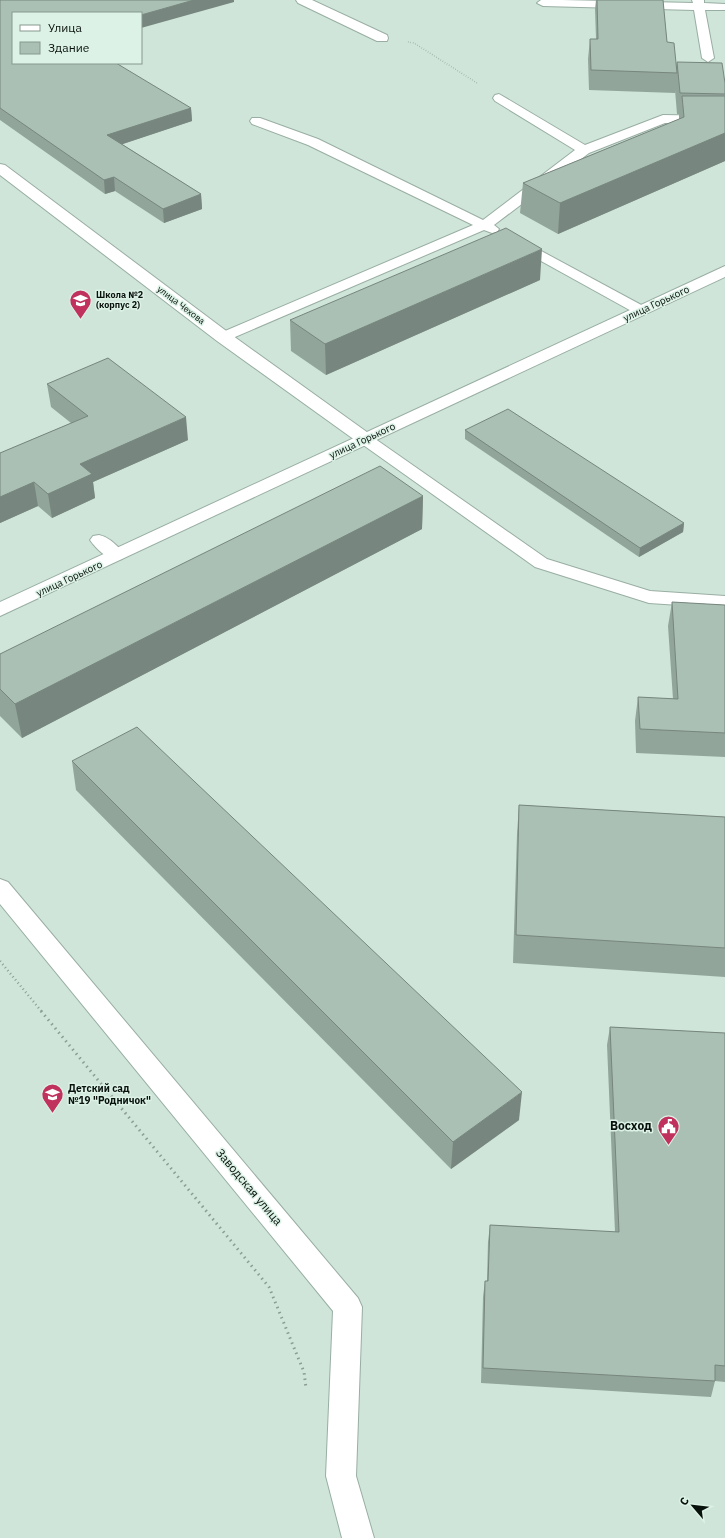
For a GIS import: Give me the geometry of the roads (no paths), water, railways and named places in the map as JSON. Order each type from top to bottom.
[{"type":"street","points":[[302,0],[382,38]]},
{"type":"street","name":"улица Чехова","points":[[0,168],[223,337],[365,439]]},
{"type":"street","name":"улица Горького","points":[[0,610],[725,271]]},
{"type":"street","name":"Заводская улица","points":[[0,888],[348,1307],[341,1476],[358,1538]]},
{"type":"lane","points":[[543,3],[698,3],[725,7]]},
{"type":"lane","points":[[698,3],[708,58]]},
{"type":"lane","points":[[499,98],[584,150]]},
{"type":"lane","points":[[223,337],[485,225],[584,150],[662,120],[725,120]]},
{"type":"lane","points":[[256,121],[313,142],[485,225],[640,310]]},
{"type":"lane","points":[[365,439],[541,563],[648,597],[725,602]]},
{"type":"lane","points":[[99,540],[116,555]]},
{"type":"place","name":"Школа №2 (корпус 2)","points":[[80,320]]},
{"type":"place","name":"Детский сад №19 \"Родничок\"","points":[[52,1114]]},
{"type":"place","name":"Восход","points":[[668,1146]]}]
